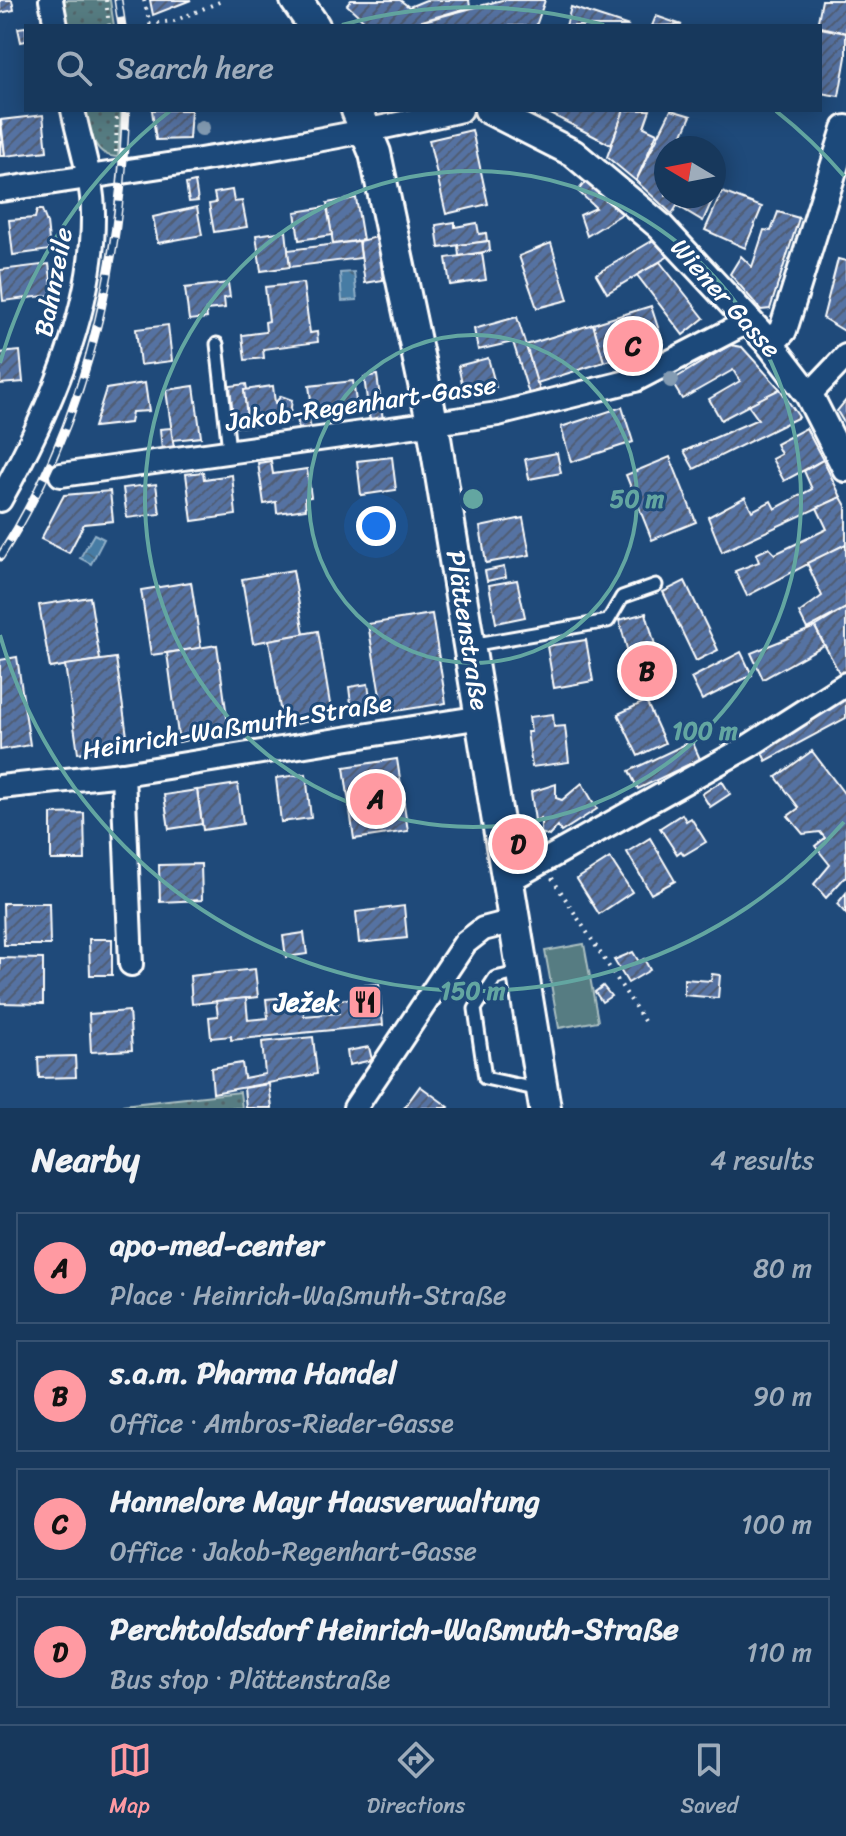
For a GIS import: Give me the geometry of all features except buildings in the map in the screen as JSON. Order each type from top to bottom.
[{"type":"main road","points":[[296,0],[313,24]]},
{"type":"main road","name":"Plättenstraße","points":[[362,121],[399,254],[433,426],[544,1100]]},
{"type":"street","points":[[51,0],[56,24]]},
{"type":"street","name":"Bahnzeile","points":[[3,489],[43,415],[71,345],[93,217],[73,112]]},
{"type":"street","points":[[0,190],[115,175],[362,121],[443,112]]},
{"type":"street","name":"Wiener Gasse","points":[[492,112],[573,153],[660,226],[770,344],[809,395],[846,468]]},
{"type":"street","points":[[770,344],[783,330],[846,129]]},
{"type":"street","name":"Jakob-Regenhart-Gasse","points":[[61,475],[229,450],[433,426],[498,414],[635,380],[749,321]]},
{"type":"street","points":[[809,395],[846,356]]},
{"type":"street","points":[[508,881],[749,746],[846,684]]},
{"type":"street","name":"Heinrich-Waßmuth-Straße","points":[[0,787],[123,774],[482,717]]},
{"type":"street","points":[[123,774],[131,964]]},
{"type":"street","points":[[355,1108],[465,943],[483,929],[514,921]]},
{"type":"lane","points":[[217,344],[229,450]]},
{"type":"lane","points":[[470,646],[608,621],[622,597],[656,585]]},
{"type":"lane","points":[[523,972],[495,978],[475,1009],[485,1078],[544,1100]]},
{"type":"path","points":[[106,0],[109,24]]},
{"type":"path","points":[[144,0],[150,24],[174,21],[224,0]]},
{"type":"path","points":[[115,175],[117,112]]},
{"type":"path","points":[[543,863],[644,1021]]},
{"type":"green space","points":[[64,0],[110,0],[114,24],[68,24]]},
{"type":"green space","points":[[86,112],[121,112],[118,157],[103,152],[91,134]]},
{"type":"green space","points":[[584,944],[598,1021],[559,1028],[545,951]]},
{"type":"green space","points":[[240,1092],[242,1108],[123,1108],[123,1105]]},
{"type":"water","points":[[354,272],[357,300],[342,301],[340,273]]},
{"type":"water","points":[[94,534],[104,539],[91,564],[80,558]]},
{"type":"railway","points":[[118,0],[122,24]]},
{"type":"railway","points":[[0,557],[30,506],[55,453],[93,342],[116,227],[126,112]]},
{"type":"place","name":"Hannelore Mayr Hausverwaltung","points":[[633,346]]},
{"type":"place","name":"s.a.m. Pharma Handel","points":[[647,671]]},
{"type":"place","name":"apo-med-center","points":[[376,799]]},
{"type":"place","name":"Perchtoldsdorf Heinrich-Waßmuth-Straße","points":[[518,844]]},
{"type":"place","name":"Ježek","points":[[365,1002]]}]
